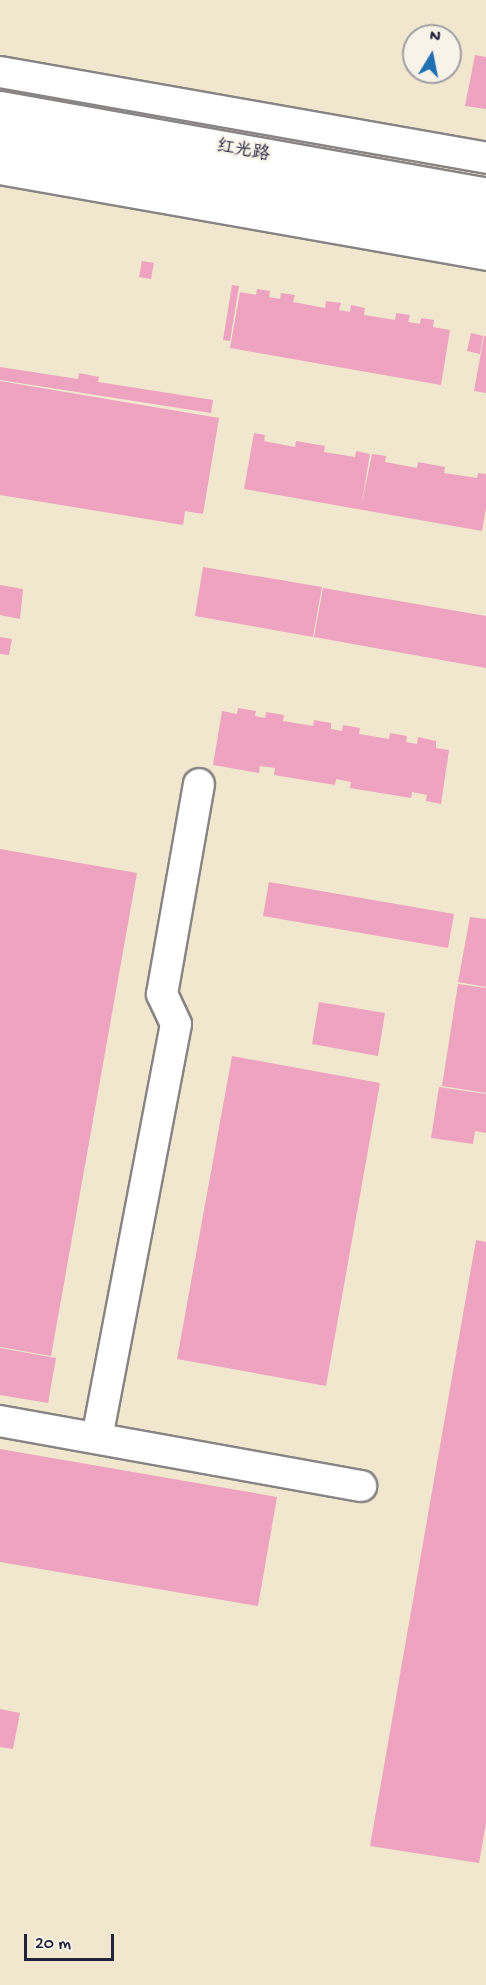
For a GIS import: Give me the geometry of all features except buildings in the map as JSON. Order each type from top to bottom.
[{"type":"main road","name":"红光路","points":[[0,108],[486,195]]},
{"type":"main road","name":"红光路","points":[[0,140],[486,226]]},
{"type":"street","points":[[0,72],[486,158]]},
{"type":"street","points":[[0,170],[486,255]]},
{"type":"street","points":[[97,1438],[176,1024],[162,994],[199,784]]},
{"type":"street","points":[[0,1421],[361,1486]]}]
